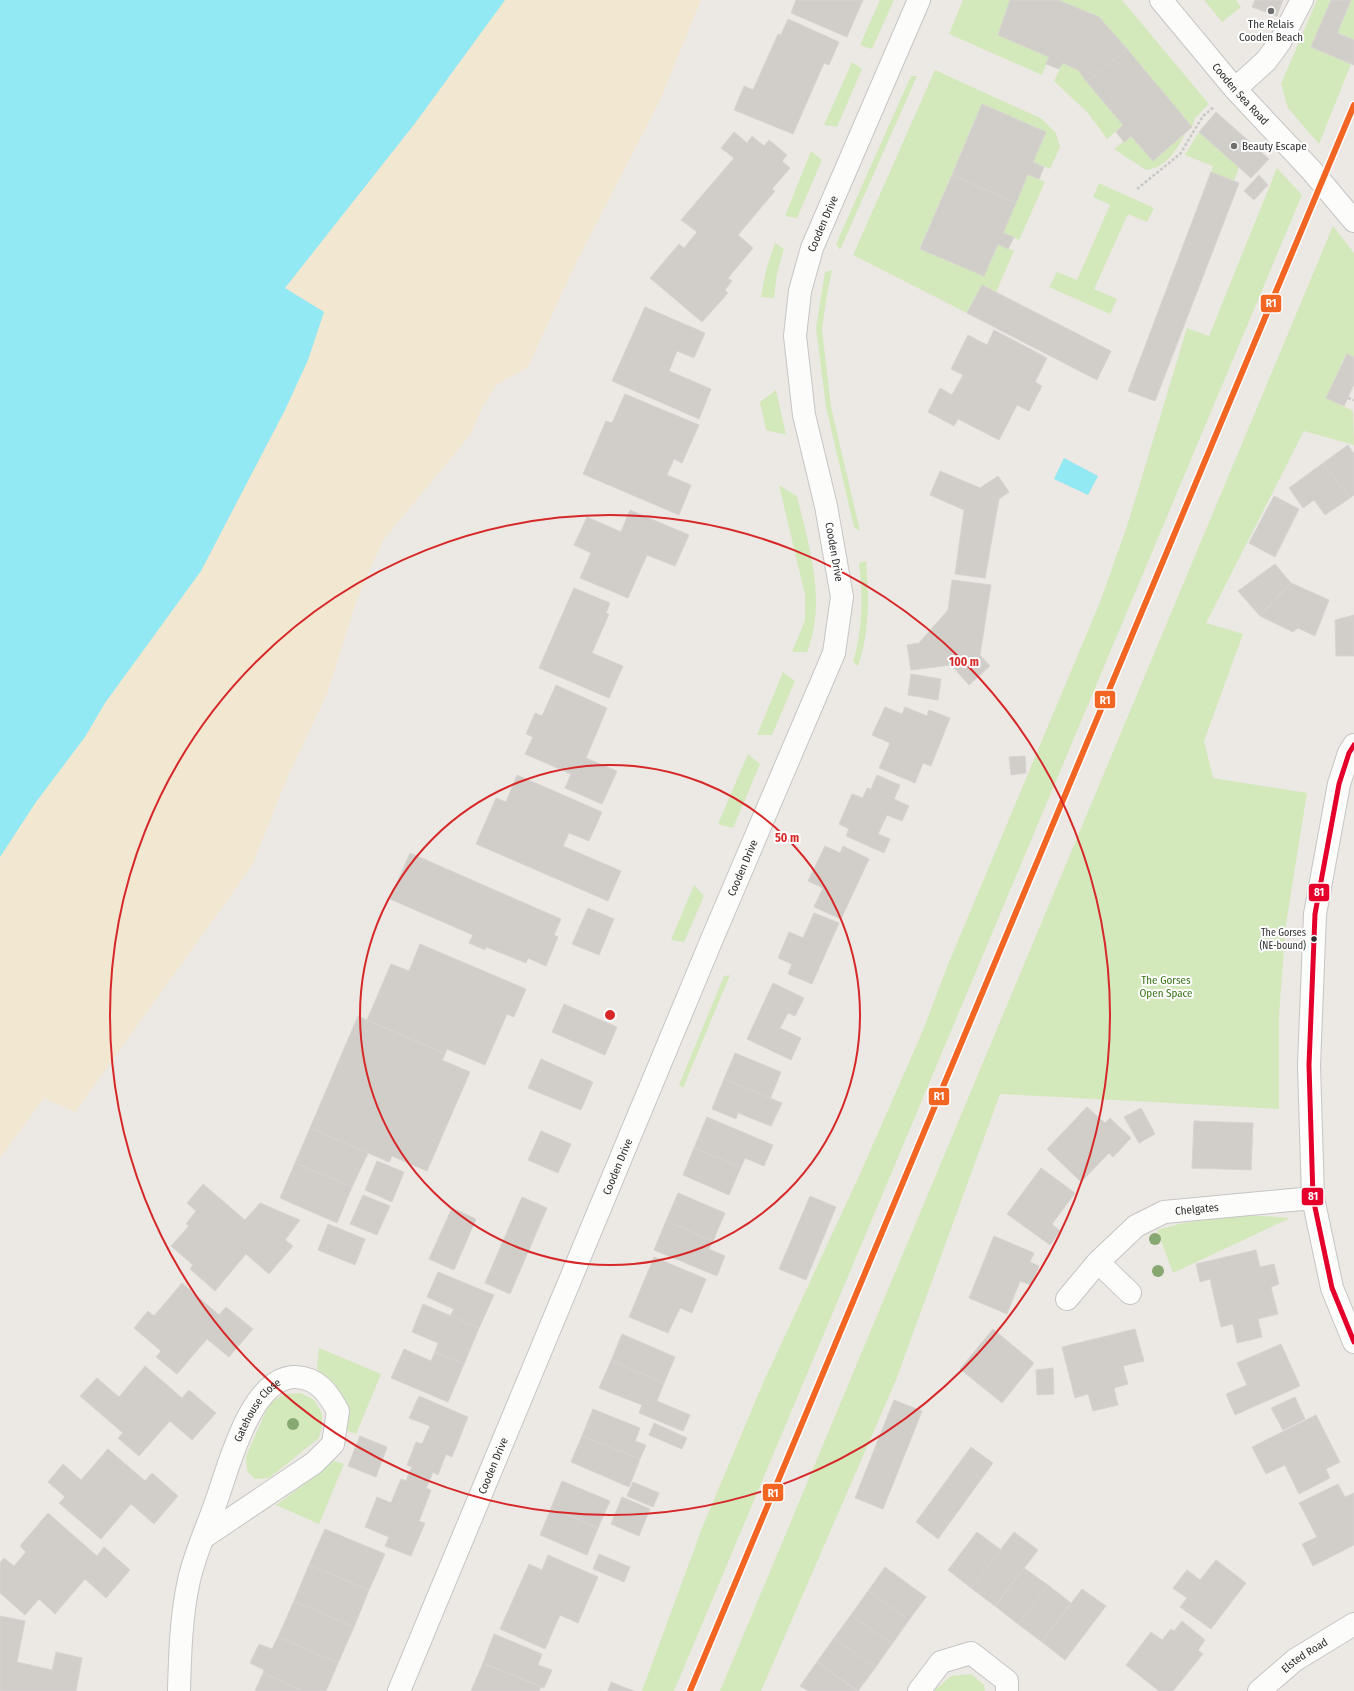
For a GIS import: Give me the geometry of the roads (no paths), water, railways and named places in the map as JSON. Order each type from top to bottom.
[{"type":"main road","name":"Cooden Drive","points":[[399,1691],[712,939],[834,653],[842,597],[826,506],[804,415],[795,336],[800,291],[812,248],[919,0]]},
{"type":"main road","name":"Cooden Sea Road","points":[[1161,0],[1235,88],[1312,171],[1354,221]]},
{"type":"main road","points":[[1235,88],[1271,55],[1280,42],[1302,0]]},
{"type":"main road","points":[[1354,745],[1349,753],[1339,784],[1315,914],[1309,1065],[1313,1198],[1332,1288],[1354,1342]]},
{"type":"main road","name":"Chelgates","points":[[1067,1299],[1098,1262],[1136,1226],[1164,1212],[1313,1198]]},
{"type":"main road","points":[[1098,1262],[1130,1293]]},
{"type":"main road","name":"Gatehouse Close","points":[[179,1691],[180,1629],[189,1578],[243,1426],[263,1392],[287,1377],[305,1378],[325,1390],[338,1411],[333,1444],[314,1463],[204,1536]]},
{"type":"main road","name":"Elsted Road","points":[[1259,1691],[1295,1660],[1354,1624]]},
{"type":"main road","points":[[919,1691],[941,1662],[971,1654],[1007,1681],[1008,1691]]},
{"type":"water","points":[[0,0],[505,0],[416,122],[285,288],[324,312],[308,360],[285,410],[201,571],[105,703],[85,737],[36,802],[0,857]]},
{"type":"water","points":[[1064,458],[1098,476],[1088,495],[1054,479]]},
{"type":"place","name":"The Relais Cooden Beach","points":[[1271,11]]},
{"type":"place","name":"Beauty Escape","points":[[1234,146]]},
{"type":"place","name":"The Gorses (NE-bound)","points":[[1314,939]]},
{"type":"park label","name":"The Gorses Open Space","points":[[1166,986]]}]
